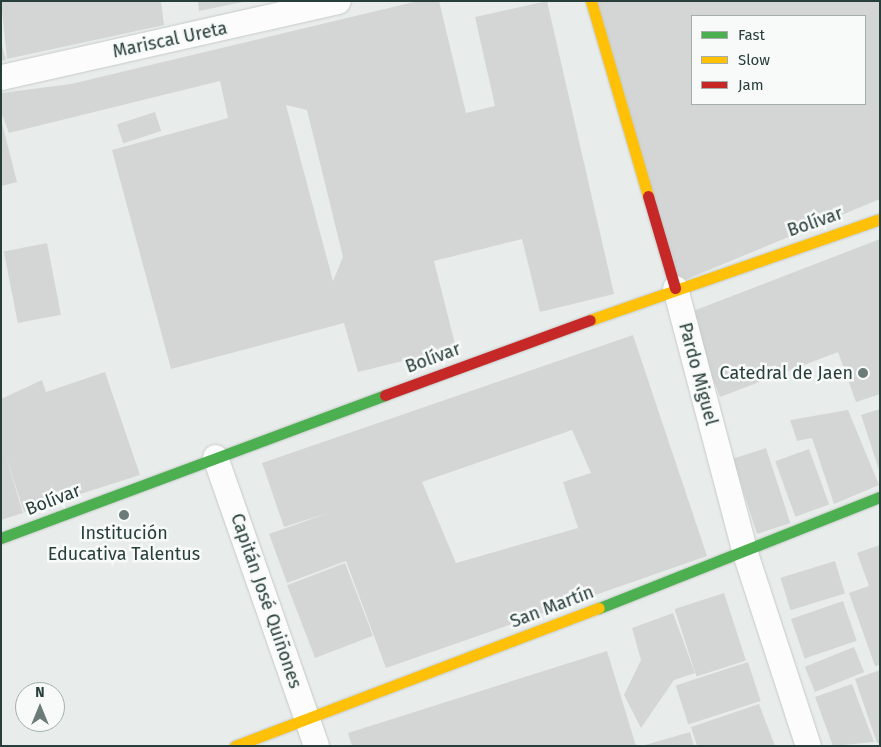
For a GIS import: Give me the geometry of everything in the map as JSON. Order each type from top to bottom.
[{"type":"street","name":"Pardo Miguel","points":[[591,1],[675,288],[745,553],[808,746]]},
{"type":"street","name":"Mariscal Ureta","points":[[1,77],[324,3]]},
{"type":"street","name":"Bolívar","points":[[1,538],[215,457],[675,288],[880,219]]},
{"type":"street","name":"Capitán José Quiñones","points":[[215,457],[316,746]]},
{"type":"street","name":"San Martín","points":[[235,746],[745,553],[880,497]]},
{"type":"building","points":[[1,1],[161,1],[164,25],[7,59]]},
{"type":"building","points":[[198,1],[243,1],[243,2],[199,11]]},
{"type":"building","points":[[418,1],[439,1],[466,113],[495,106],[475,17],[547,1],[614,294],[540,312],[522,239],[434,261],[456,348],[358,372],[344,323],[171,369],[112,150],[228,118],[220,81],[9,133],[1,112],[1,93],[71,84]],"holes":[[[286,105],[307,110],[343,257],[333,281]]]},
{"type":"building","points":[[593,1],[880,1],[880,199],[680,282]]},
{"type":"building","points":[[1,42],[6,60],[1,61]]},
{"type":"building","points":[[155,112],[161,131],[123,143],[117,124]]},
{"type":"building","points":[[1,124],[17,182],[1,186]]},
{"type":"building","points":[[880,239],[880,394],[856,402],[838,352],[720,397],[688,313]]},
{"type":"building","points":[[47,243],[61,315],[18,323],[4,251]]},
{"type":"building","points":[[633,335],[707,556],[386,668],[346,561],[287,583],[269,534],[331,512],[284,527],[262,463]],"holes":[[[572,430],[591,473],[563,482],[578,528],[456,563],[422,482]]]},
{"type":"building","points":[[105,372],[140,475],[24,512],[5,453],[23,513],[1,520],[1,399],[42,380],[46,392]]},
{"type":"building","points":[[880,409],[880,470],[879,470],[861,415]]},
{"type":"building","points":[[848,410],[879,485],[834,504],[812,438],[797,441],[790,420]]},
{"type":"building","points":[[766,448],[790,523],[757,534],[733,459]]},
{"type":"building","points":[[809,449],[829,504],[795,517],[775,461]]},
{"type":"building","points":[[880,545],[880,665],[875,666],[849,593],[869,586],[857,553]]},
{"type":"building","points":[[835,561],[845,594],[790,610],[780,578]]},
{"type":"building","points":[[345,563],[373,636],[315,658],[287,585]]},
{"type":"building","points":[[724,593],[746,661],[696,677],[675,609]]},
{"type":"building","points":[[843,601],[857,641],[805,659],[791,619]]},
{"type":"building","points":[[673,613],[695,673],[674,680],[641,728],[624,695],[641,660],[632,628]]},
{"type":"building","points":[[854,647],[864,672],[815,692],[805,667]]},
{"type":"building","points":[[607,651],[636,746],[352,746],[348,733]]},
{"type":"building","points":[[748,662],[761,701],[688,724],[676,685]]},
{"type":"building","points":[[880,670],[880,743],[877,743],[855,679]]},
{"type":"building","points":[[852,684],[874,742],[833,746],[815,697]]},
{"type":"building","points":[[759,704],[775,746],[697,746],[691,727]]},
{"type":"building","points":[[690,732],[694,746],[645,746],[645,745]]},
{"type":"traffic: fast","points":[[1,538],[385,395]]},
{"type":"traffic: fast","points":[[599,608],[880,497]]},
{"type":"traffic: slow","points":[[591,1],[648,196]]},
{"type":"traffic: slow","points":[[590,320],[880,219]]},
{"type":"traffic: slow","points":[[235,746],[599,608]]},
{"type":"traffic: jam","points":[[648,196],[675,288]]},
{"type":"traffic: jam","points":[[385,395],[590,320]]},
{"type":"place","name":"Catedral de Jaen","points":[[863,373]]},
{"type":"place","name":"Institución Educativa Talentus","points":[[124,515]]}]
